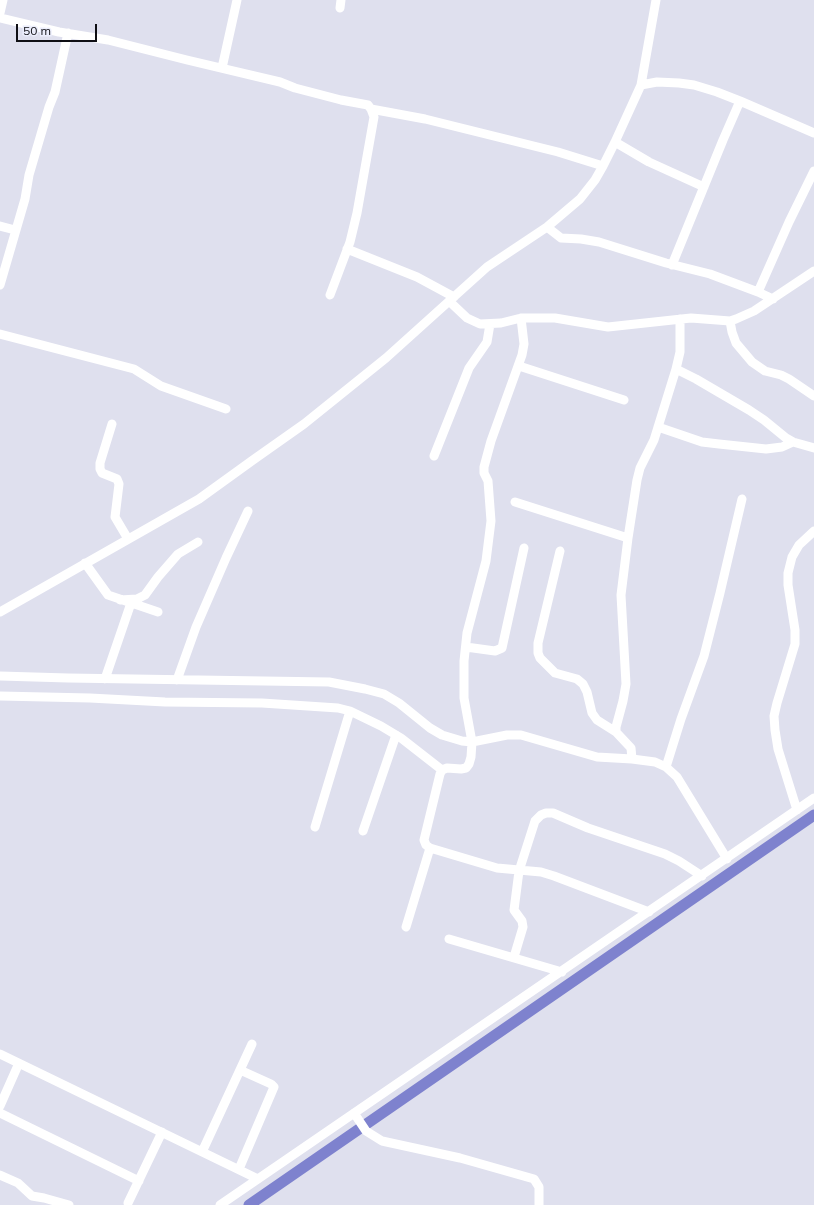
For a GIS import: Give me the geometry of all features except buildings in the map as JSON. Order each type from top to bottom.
[{"type":"street","points":[[0,13],[3,0]]},
{"type":"street","points":[[222,68],[237,0]]},
{"type":"street","points":[[0,612],[199,499],[304,424],[386,358],[487,267],[548,227],[580,199],[595,180],[603,166],[641,85],[656,0]]},
{"type":"street","points":[[0,18],[41,28],[108,40],[280,82],[295,88],[341,100],[368,105],[374,117],[357,213],[347,249],[330,295]]},
{"type":"street","points":[[0,285],[25,199],[29,175],[48,107],[55,92],[68,33]]},
{"type":"street","points":[[641,85],[657,82],[679,82],[694,85],[740,101],[814,133]]},
{"type":"street","points":[[672,265],[740,101]]},
{"type":"street","points":[[371,109],[425,119],[558,152],[603,166]]},
{"type":"street","points":[[615,142],[649,162],[704,187]]},
{"type":"street","points":[[758,292],[814,170]]},
{"type":"street","points":[[0,226],[15,230]]},
{"type":"street","points":[[548,227],[561,238],[599,242],[672,265],[710,274],[773,299]]},
{"type":"street","points":[[347,249],[417,277],[451,299],[467,318],[480,324],[490,324],[521,318],[555,318],[608,327],[691,318],[730,320],[745,316],[814,271]]},
{"type":"street","points":[[521,318],[523,351],[484,467],[484,473],[488,481],[491,521],[486,561],[468,633],[464,661],[464,698],[472,745],[471,757],[466,768],[447,768],[442,770],[424,840],[426,845],[430,848],[497,868],[541,872],[649,912]]},
{"type":"street","points":[[616,732],[626,684],[621,595],[628,538],[640,468],[654,440],[676,369],[680,352],[680,319]]},
{"type":"street","points":[[730,320],[736,343],[752,362],[765,371],[789,378],[814,396]]},
{"type":"street","points":[[434,456],[466,373],[487,342],[490,324]]},
{"type":"street","points":[[0,334],[134,369],[161,386],[226,409]]},
{"type":"street","points":[[519,366],[624,400]]},
{"type":"street","points":[[676,369],[749,410],[786,438],[793,442],[814,448]]},
{"type":"street","points":[[112,424],[100,463],[100,469],[102,473],[117,479],[118,484],[115,517],[128,539]]},
{"type":"street","points":[[658,427],[702,442],[719,444],[766,449],[782,447],[793,442]]},
{"type":"street","points":[[666,767],[681,719],[704,656],[742,498]]},
{"type":"street","points":[[515,502],[628,538]]},
{"type":"street","points":[[177,680],[199,620],[248,511]]},
{"type":"street","points":[[796,810],[778,749],[774,716],[795,644],[795,630],[788,585],[788,573],[792,557],[799,545],[814,531]]},
{"type":"street","points":[[120,600],[137,599],[145,595],[178,554],[198,542]]},
{"type":"street","points":[[466,647],[495,651],[502,648],[524,548]]},
{"type":"street","points":[[560,551],[538,643],[538,653],[540,658],[555,673],[577,679],[583,684],[587,692],[592,713],[597,720],[616,732],[630,748],[632,759]]},
{"type":"street","points":[[85,563],[104,592],[120,600],[158,612]]},
{"type":"street","points":[[105,679],[131,603]]},
{"type":"street","points":[[0,676],[329,682],[365,689],[384,694],[399,703],[430,728],[442,735],[472,745],[507,735],[521,735],[597,757],[655,762],[666,767],[677,777],[727,858]]},
{"type":"street","points":[[0,696],[90,698],[165,702],[262,703],[338,708],[350,711],[381,726],[396,735],[442,770]]},
{"type":"street","points":[[315,827],[350,711]]},
{"type":"street","points":[[363,831],[396,735]]},
{"type":"street","points":[[220,1205],[355,1116],[814,798]]},
{"type":"street","points":[[514,958],[523,927],[522,921],[514,910],[519,870],[536,821],[541,815],[553,813],[588,828],[666,854],[680,861],[702,876]]},
{"type":"street","points":[[406,927],[430,848]]},
{"type":"street","points":[[449,939],[562,972]]},
{"type":"street","points":[[202,1152],[252,1044]]},
{"type":"street","points":[[0,1054],[258,1179]]},
{"type":"street","points":[[0,1106],[19,1063]]},
{"type":"street","points":[[239,1169],[274,1087],[271,1084],[240,1070]]},
{"type":"street","points":[[0,1113],[139,1180]]},
{"type":"street","points":[[355,1116],[366,1131],[382,1141],[460,1158],[534,1179],[539,1187],[539,1205]]},
{"type":"street","points":[[128,1203],[162,1132]]},
{"type":"street","points":[[0,1175],[18,1183],[32,1196],[69,1205]]},
{"type":"waterway","points":[[249,1205],[814,815]]}]
